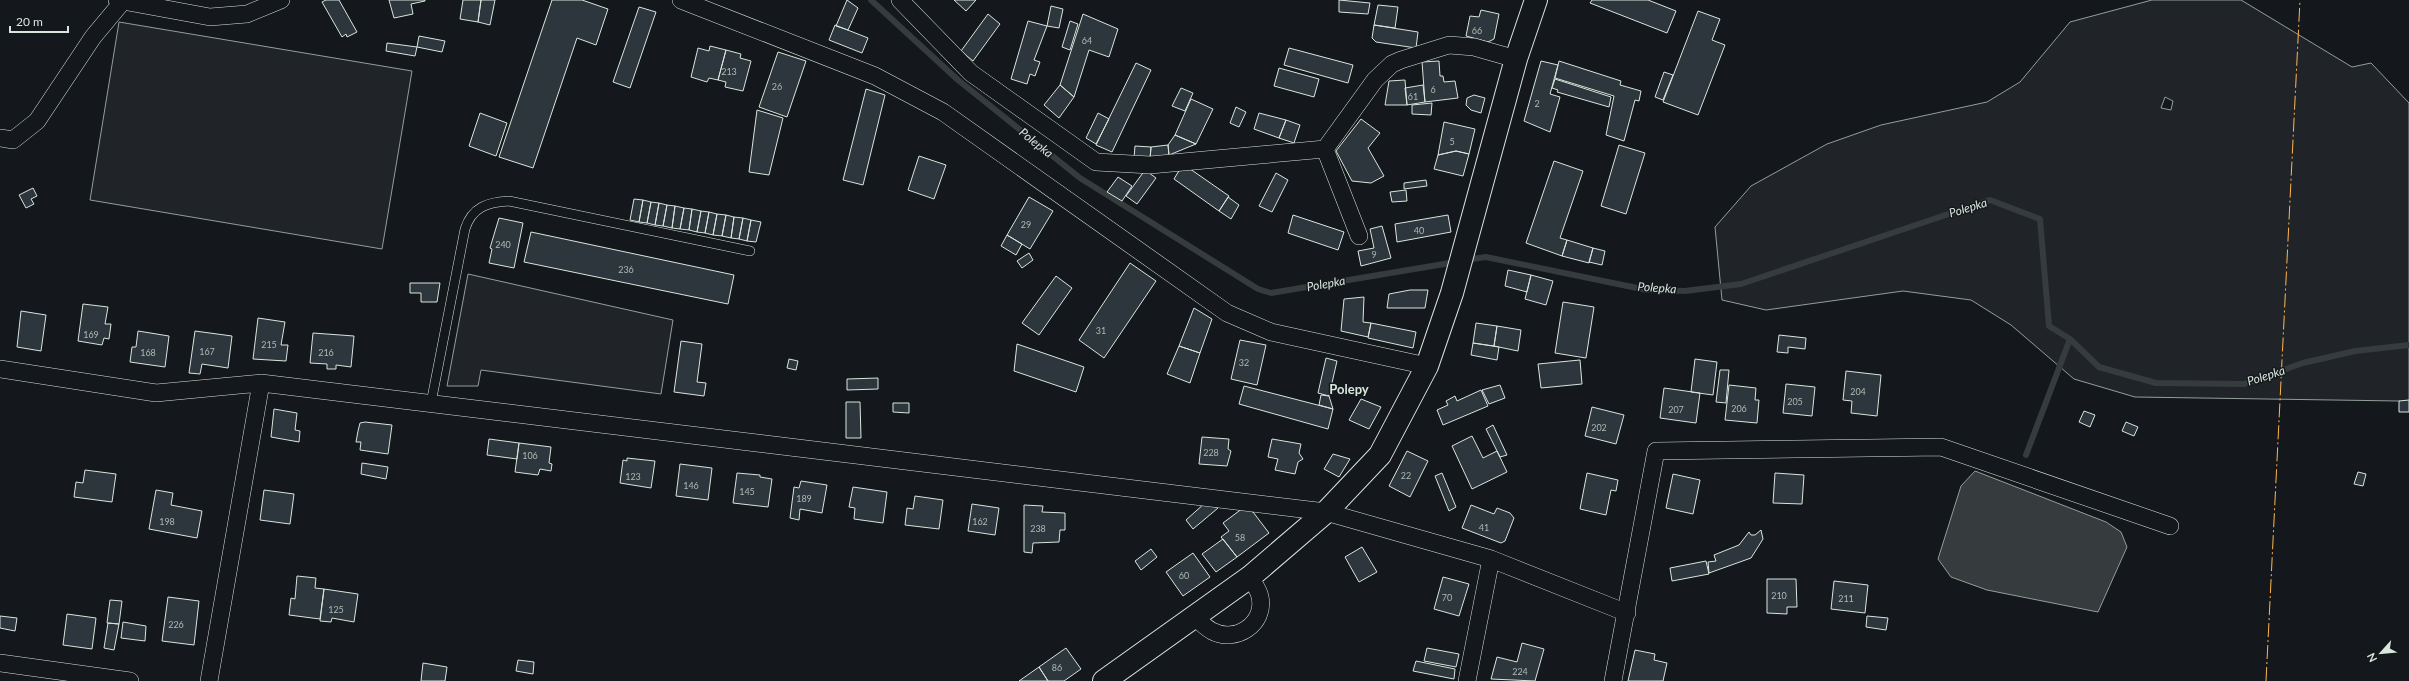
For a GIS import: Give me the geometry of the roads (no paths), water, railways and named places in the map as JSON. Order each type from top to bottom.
[{"type":"street","points":[[0,138],[13,140],[37,121],[120,0],[210,17],[246,14],[281,0]]},
{"type":"street","points":[[681,0],[874,76],[942,112],[1227,313],[1271,332],[1427,366]]},
{"type":"street","points":[[900,0],[971,73],[1096,162],[1150,165],[1325,149],[1375,80],[1392,64],[1449,45],[1474,48],[1516,59]]},
{"type":"street","points":[[1104,681],[1250,578],[1326,512],[1380,456],[1427,366],[1452,293],[1516,59],[1536,0]]},
{"type":"street","points":[[1325,149],[1359,236]]},
{"type":"street","points":[[0,369],[156,393],[261,383],[1326,512],[1492,559],[1627,613]]},
{"type":"street","points":[[209,681],[261,383]]},
{"type":"street","points":[[1613,681],[1627,613],[1656,451],[1941,447],[2170,526]]},
{"type":"street","points":[[1467,681],[1492,559]]},
{"type":"street","points":[[1195,618],[1213,632],[1231,636],[1248,630],[1259,616],[1260,610],[1260,596],[1250,578]]},
{"type":"street","points":[[0,663],[130,681]]},
{"type":"lane","points":[[431,403],[465,229],[468,219],[474,211],[483,206],[494,202],[509,201],[750,251]]},
{"type":"waterway","name":"Polepka","points":[[871,0],[958,80],[1080,178],[1258,289],[1271,293],[1456,262]]},
{"type":"waterway","name":"Polepka","points":[[1465,260],[1486,257],[1647,290],[1685,291],[1741,284],[1990,200],[2040,219],[2049,326],[2070,339],[2099,367],[2156,383],[2244,384],[2303,363],[2355,351],[2409,345]]},
{"type":"waterway","points":[[2026,455],[2070,339]]},
{"type":"district","name":"Polepy","points":[[1349,389]]}]
